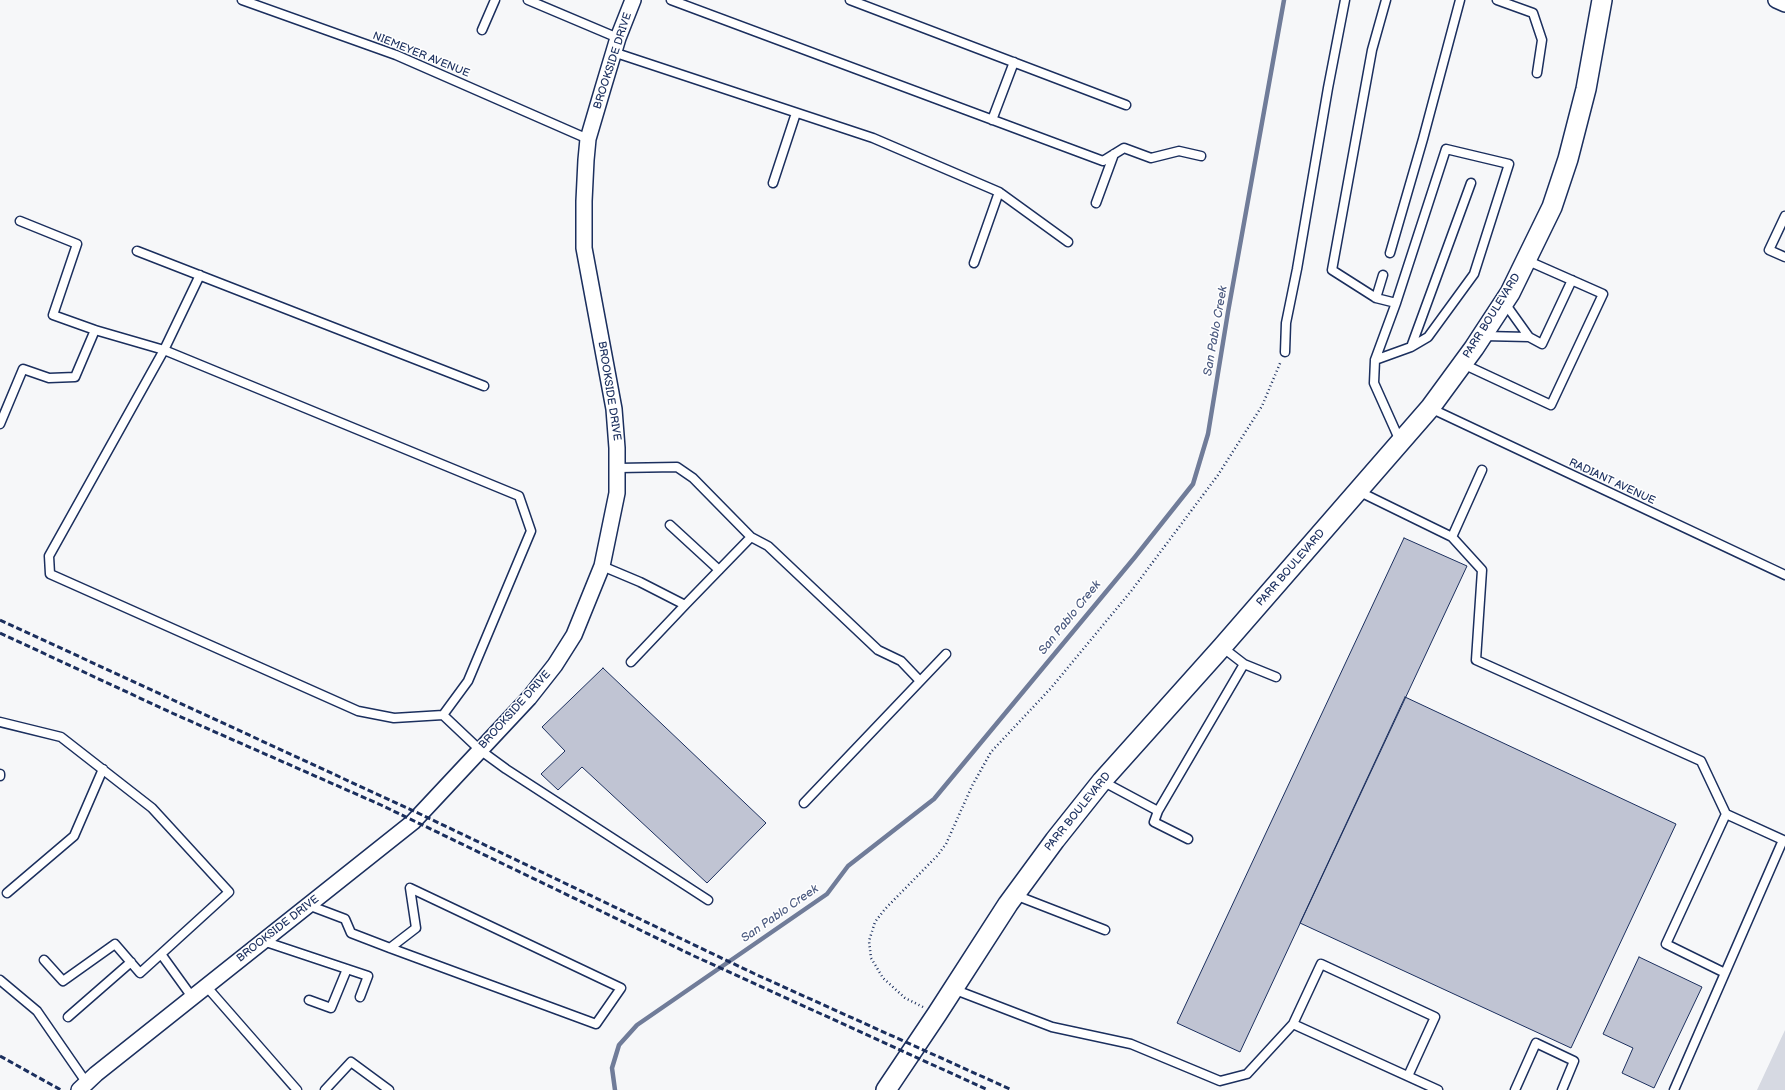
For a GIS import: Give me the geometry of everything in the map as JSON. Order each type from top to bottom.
[{"type":"street","name":"BROOKSIDE DRIVE","points":[[82,1086],[413,822],[529,698],[555,665],[574,635],[602,566],[617,493],[618,468],[614,409],[584,248],[584,200],[588,139],[613,52],[633,0]]},
{"type":"street","name":"PARR BOULEVARD","points":[[886,1090],[1015,895],[1055,840],[1102,781],[1222,647],[1430,408],[1482,336],[1504,302],[1552,207],[1568,159],[1586,89],[1602,0]]},
{"type":"street","points":[[1776,0],[1785,4]]},
{"type":"lane","name":"NIEMEYER AVENUE","points":[[242,0],[396,56],[588,139]]},
{"type":"lane","points":[[482,30],[496,0]]},
{"type":"lane","points":[[528,0],[618,38]]},
{"type":"lane","points":[[671,0],[1103,161],[1124,148],[1151,158],[1179,151],[1201,156]]},
{"type":"lane","points":[[850,0],[1126,105]]},
{"type":"lane","points":[[1285,352],[1286,323],[1345,0]]},
{"type":"lane","points":[[1386,0],[1372,50],[1332,270],[1376,298],[1396,303]]},
{"type":"lane","points":[[1390,253],[1423,139],[1460,0]]},
{"type":"lane","points":[[1497,0],[1533,13],[1542,40],[1537,73]]},
{"type":"lane","points":[[613,52],[873,138],[999,192],[1068,242]]},
{"type":"lane","points":[[992,120],[1014,62]]},
{"type":"lane","points":[[773,183],[796,113]]},
{"type":"lane","points":[[1375,360],[1411,347],[1428,338],[1474,274],[1509,164],[1446,149],[1396,303],[1375,360],[1374,382],[1400,442]]},
{"type":"lane","points":[[1096,203],[1114,154]]},
{"type":"lane","points":[[1411,347],[1471,183]]},
{"type":"lane","points":[[974,263],[999,192]]},
{"type":"lane","points":[[1785,216],[1769,250],[1785,257]]},
{"type":"lane","points":[[20,221],[77,244],[53,316],[164,350],[519,496],[531,531],[468,681],[443,715]]},
{"type":"lane","points":[[137,251],[484,386]]},
{"type":"lane","points":[[1462,363],[1551,405],[1603,294],[1526,260]]},
{"type":"lane","points":[[200,275],[164,350],[49,556],[50,574],[358,711],[394,718],[443,715],[480,750],[506,770],[708,900]]},
{"type":"lane","points":[[1376,298],[1383,275]]},
{"type":"lane","points":[[1504,302],[1529,337],[1542,344],[1572,280]]},
{"type":"lane","points":[[0,424],[23,369],[49,378],[75,377],[95,330]]},
{"type":"lane","points":[[1482,336],[1529,337]]},
{"type":"lane","name":"RADIANT AVENUE","points":[[1430,408],[1785,576]]},
{"type":"lane","points":[[618,468],[677,467],[693,478],[751,538],[768,546],[878,650],[901,661],[920,681]]},
{"type":"lane","points":[[1452,537],[1482,470]]},
{"type":"lane","points":[[1358,490],[1452,537],[1482,570],[1476,660],[1701,761],[1726,814],[1783,840],[1674,1090]]},
{"type":"lane","points":[[670,525],[719,570]]},
{"type":"lane","points":[[631,662],[751,538]]},
{"type":"lane","points":[[602,566],[640,582],[685,605]]},
{"type":"lane","points":[[1222,647],[1244,664],[1276,677]]},
{"type":"lane","points":[[804,803],[946,654]]},
{"type":"lane","points":[[1188,839],[1154,822],[1158,811],[1244,664]]},
{"type":"lane","points":[[0,722],[61,737],[152,808],[229,892],[140,973],[115,944],[63,980],[44,960]]},
{"type":"lane","points":[[8,893],[74,836],[103,769]]},
{"type":"lane","points":[[1102,781],[1158,811]]},
{"type":"lane","points":[[1725,973],[1666,944],[1726,814]]},
{"type":"lane","points":[[308,905],[345,919],[351,933],[390,948],[596,1024],[621,988],[410,888],[416,928],[390,948]]},
{"type":"lane","points":[[1015,895],[1105,930]]},
{"type":"lane","points":[[263,941],[368,976],[360,997]]},
{"type":"lane","points":[[161,954],[192,997]]},
{"type":"lane","points":[[68,1017],[131,962]]},
{"type":"lane","points":[[953,989],[1052,1027],[1131,1044],[1220,1081],[1247,1074],[1293,1024],[1321,964],[1435,1017],[1408,1076]]},
{"type":"lane","points":[[309,1000],[331,1008],[347,969]]},
{"type":"lane","points":[[0,980],[37,1011],[82,1086]]},
{"type":"lane","points":[[206,986],[297,1090]]},
{"type":"lane","points":[[1293,1024],[1438,1090]]},
{"type":"lane","points":[[1515,1090],[1536,1043],[1574,1061],[1562,1090]]},
{"type":"lane","points":[[325,1090],[351,1062],[390,1090]]},
{"type":"path","points":[[937,1014],[906,998],[883,978],[871,958],[869,942],[875,922],[885,909],[937,856],[946,844],[972,786],[991,752],[1051,688],[1132,590],[1218,475],[1262,406],[1285,352]]},
{"type":"shaded area","points":[[1785,1030],[1785,1090],[1757,1090]]},
{"type":"building","points":[[1404,538],[1467,566],[1240,1052],[1177,1023]]},
{"type":"building","points":[[603,668],[766,823],[707,883],[582,767],[558,790],[541,774],[565,751],[542,727]]},
{"type":"building","points":[[1405,697],[1676,824],[1571,1048],[1300,923]]},
{"type":"building","points":[[1639,957],[1702,987],[1654,1088],[1622,1073],[1633,1048],[1603,1034]]},
{"type":"waterway","name":"San Pablo Creek","points":[[615,1090],[612,1068],[619,1045],[637,1025],[827,894],[848,866],[934,799],[1135,557],[1193,484],[1208,434],[1228,312],[1284,0]]},
{"type":"railway","points":[[0,620],[420,814],[755,974],[1012,1090]]},
{"type":"railway","points":[[0,633],[172,713],[381,805],[694,956],[988,1090]]},
{"type":"railway","points":[[0,1056],[61,1090]]}]
